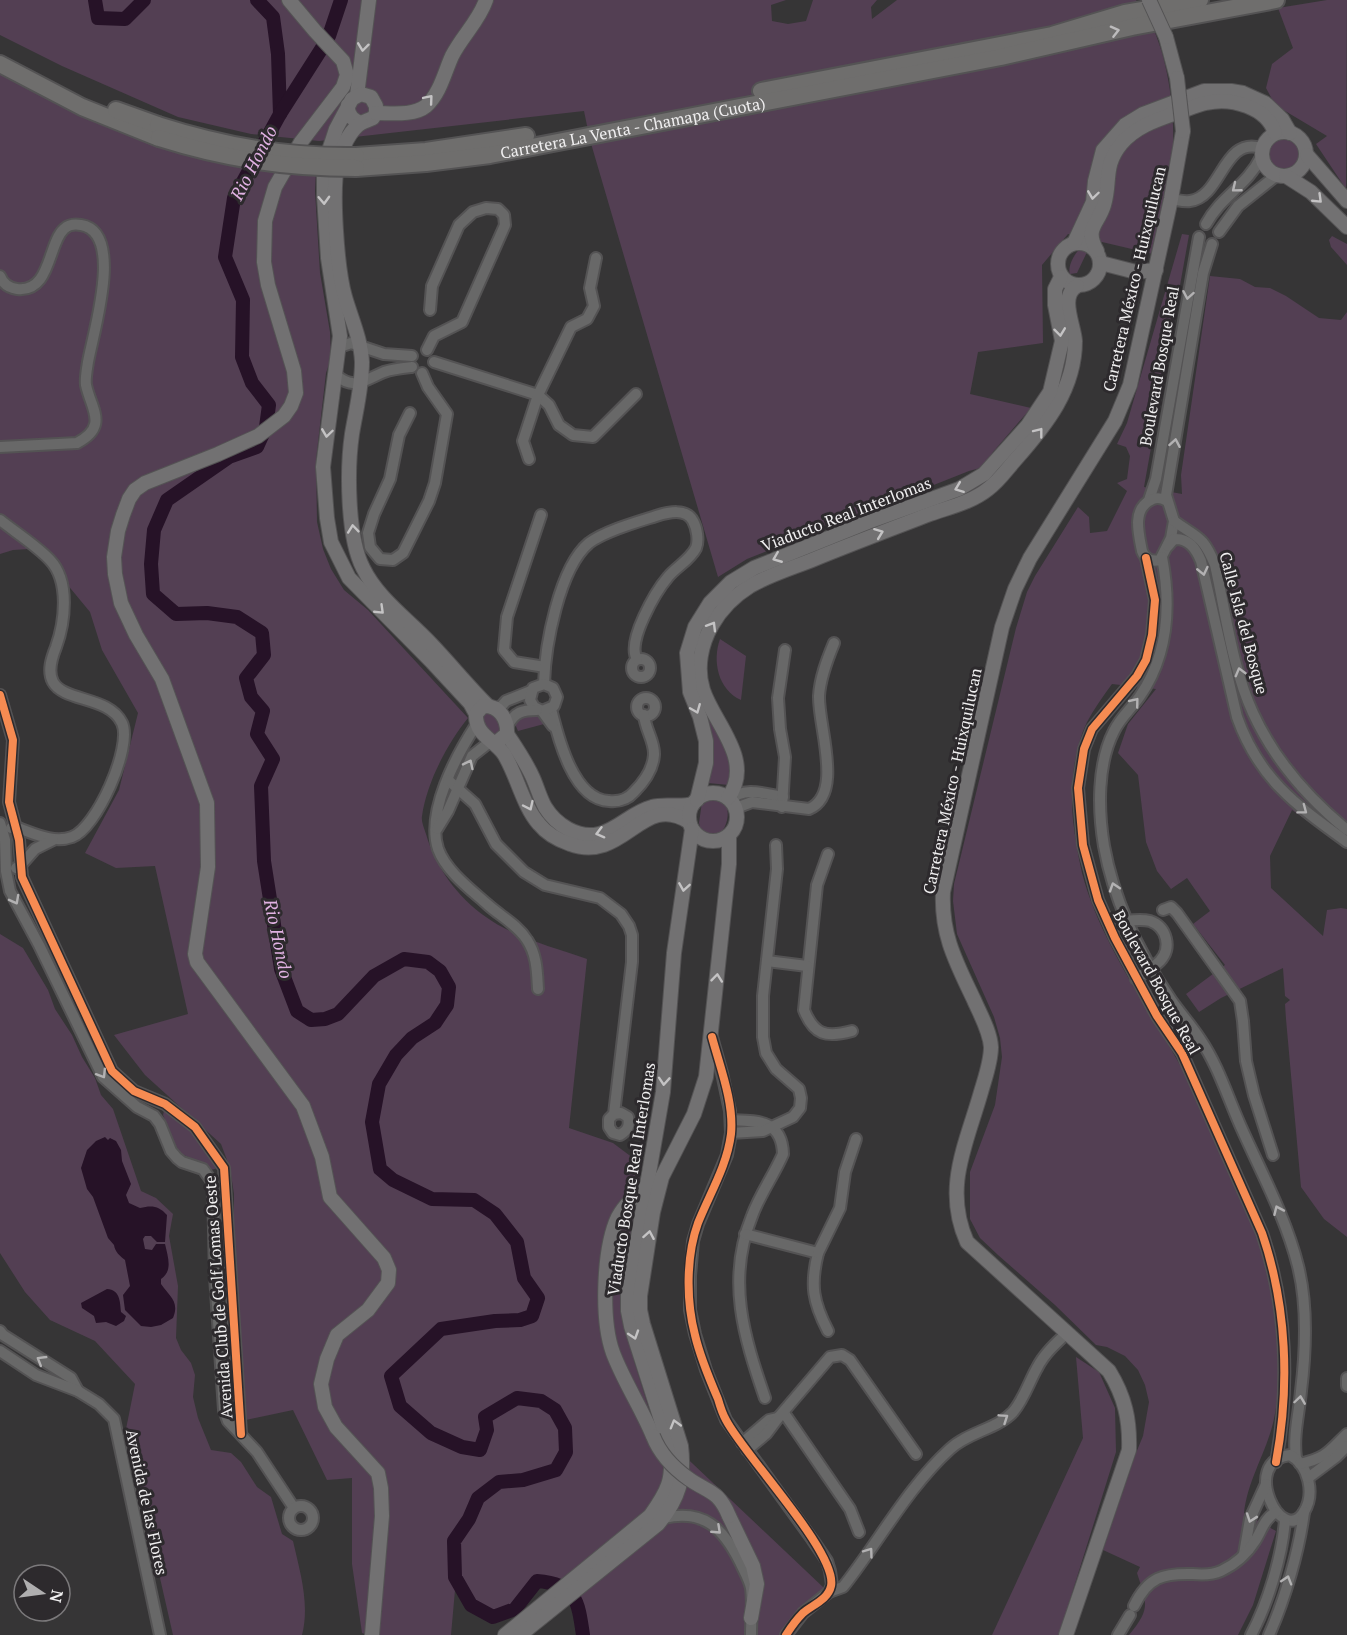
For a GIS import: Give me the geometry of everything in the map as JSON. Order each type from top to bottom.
[{"type":"highway","name":"Carretera La Venta - Chamapa (Cuota)","points":[[356,162],[559,130],[1052,35],[1125,13],[1200,0]]},
{"type":"highway","name":"Carretera La Venta - Chamapa (Cuota)","points":[[0,64],[82,107],[158,132],[212,154],[265,164],[426,163],[490,154],[1001,57],[1132,27],[1276,0]]},
{"type":"highway","name":"Carretera La Venta - Chamapa (Cuota)","points":[[0,51],[158,132]]},
{"type":"main road","points":[[289,0],[344,61],[347,75],[343,87],[301,142],[275,187],[265,221],[264,262],[268,285],[296,384],[296,393],[291,406],[276,423],[258,436],[145,483],[135,490],[118,531],[114,556],[121,603],[136,635],[162,679],[207,803],[208,867],[195,954],[197,962],[303,1106],[322,1157],[330,1197],[384,1258],[389,1270],[388,1283],[368,1310],[337,1335],[327,1359],[321,1384],[325,1407],[336,1427],[378,1473],[380,1481],[382,1516],[372,1635]]},
{"type":"main road","points":[[361,123],[353,120],[350,115],[369,0]]},
{"type":"main road","points":[[376,113],[393,114],[414,111],[426,105],[445,75],[452,56],[482,13],[486,0]]},
{"type":"main road","name":"Carretera México - Huixquilucan","points":[[1066,1635],[1129,1450],[1125,1403],[1119,1386],[1109,1371],[967,1242],[961,1230],[955,1198],[959,1166],[987,1071],[991,1047],[985,1023],[948,944],[942,914],[942,892],[1002,627],[1012,599],[1030,558],[1115,421],[1130,385],[1172,199],[1183,131],[1177,78],[1166,37],[1149,0]]},
{"type":"main road","points":[[1074,243],[1093,202],[1095,181],[1103,150],[1125,125],[1143,114],[1204,92],[1231,91],[1243,93],[1265,103],[1282,119],[1283,133]]},
{"type":"main road","points":[[484,714],[470,703],[349,578],[331,542],[325,506],[324,467],[326,438],[340,347],[339,322],[332,288],[326,233],[324,166],[336,129],[353,100],[364,94],[371,97],[376,106],[376,113],[370,120],[361,123],[352,131],[339,160],[336,195],[340,273],[361,352],[361,383],[349,468],[354,538],[358,558],[371,584],[432,645],[533,778],[545,807],[553,818],[575,832],[589,836],[620,825],[631,815],[654,806],[695,802],[709,793],[719,794],[731,802],[737,822],[729,836],[719,841],[709,842],[699,837],[691,825],[678,816],[656,816],[639,823],[618,840],[606,845],[581,848],[568,844],[556,839],[537,823],[511,765],[501,736]]},
{"type":"main road","points":[[1156,270],[1136,272],[1099,257],[1090,245],[1083,242],[1074,243],[1065,248],[1059,256],[1058,267],[1067,282],[1077,286],[1091,282],[1097,276],[1099,257],[1091,233],[1104,206],[1110,165],[1119,147],[1140,128],[1207,102],[1240,104],[1258,112],[1283,133],[1302,141],[1307,155],[1347,201]]},
{"type":"main road","points":[[1283,133],[1264,142],[1261,153],[1264,165],[1311,192],[1347,227]]},
{"type":"main road","points":[[1282,176],[1297,173],[1304,165],[1307,155]]},
{"type":"main road","name":"Viaducto Real Interlomas","points":[[695,802],[706,763],[706,741],[690,692],[687,653],[695,627],[710,603],[731,582],[754,568],[868,522],[959,489],[984,474],[1028,425],[1050,392],[1062,341],[1055,305],[1055,289],[1062,277]]},
{"type":"main road","name":"Viaducto Real Interlomas","points":[[731,802],[736,783],[733,753],[730,741],[703,690],[700,669],[703,644],[720,612],[740,593],[760,581],[873,535],[964,502],[994,485],[1038,434],[1062,398],[1075,343],[1068,306],[1070,293],[1077,286]]},
{"type":"main road","points":[[484,714],[480,732],[501,736]]},
{"type":"main road","points":[[691,825],[689,814],[695,802]]},
{"type":"main road","name":"Viaducto Bosque Real Interlomas","points":[[520,1635],[645,1528],[667,1490],[672,1468],[670,1448],[628,1311],[633,1263],[663,1092],[674,953],[691,825]]},
{"type":"main road","name":"Viaducto Bosque Real Interlomas","points":[[504,1635],[645,1528],[663,1518],[677,1495],[682,1479],[684,1465],[681,1446],[643,1324],[640,1296],[653,1212],[662,1177],[694,1114],[706,1077],[729,864],[729,836]]},
{"type":"main road","points":[[646,1187],[628,1201],[618,1216],[613,1233],[606,1275],[605,1301],[608,1335],[627,1387],[643,1414],[658,1449],[690,1480],[716,1495],[729,1516],[753,1566],[757,1584],[751,1618]]},
{"type":"street","points":[[1172,199],[1188,201],[1200,197],[1206,193],[1242,147],[1254,146],[1261,153],[1251,175],[1218,206],[1206,224]]},
{"type":"street","points":[[1219,232],[1229,216],[1246,198],[1282,176]]},
{"type":"street","points":[[1218,206],[1229,216]]},
{"type":"street","points":[[427,350],[434,336],[462,322],[505,225],[504,215],[498,209],[486,208],[473,212],[459,225],[432,286],[430,310]]},
{"type":"street","points":[[0,276],[3,283],[14,289],[25,289],[37,281],[46,271],[60,233],[66,227],[75,224],[93,230],[100,238],[104,248],[105,270],[86,382],[96,415],[93,429],[86,438],[76,443],[0,447]]},
{"type":"street","name":"Boulevard Bosque Real","points":[[1199,237],[1156,479],[1149,500],[1138,516],[1142,551],[1146,558],[1155,600],[1152,635],[1146,660],[1130,684],[1092,729],[1084,749],[1078,788],[1083,845],[1098,900],[1136,979],[1182,1053],[1262,1233],[1272,1264],[1283,1334],[1284,1369],[1282,1429],[1275,1462]]},
{"type":"street","name":"Boulevard Bosque Real","points":[[1167,501],[1170,470],[1207,259],[1212,244]]},
{"type":"street","points":[[1195,254],[1207,259]]},
{"type":"street","points":[[529,459],[523,441],[538,395],[571,327],[587,319],[594,306],[590,288],[596,258]]},
{"type":"street","points":[[340,347],[351,343],[416,365],[432,367],[433,355],[427,350],[421,349],[416,365],[447,414],[435,483],[429,501],[403,553],[393,560],[380,559],[370,547],[369,533],[374,514],[390,479],[399,435],[410,413]]},
{"type":"street","points":[[434,362],[538,395],[549,405],[560,425],[573,435],[593,437],[636,394]]},
{"type":"street","points":[[336,375],[350,384],[361,383],[386,371],[416,365]]},
{"type":"street","points":[[1146,558],[1160,560],[1168,546],[1174,521],[1167,501],[1158,497],[1149,500]]},
{"type":"street","points":[[544,684],[545,667],[563,582],[575,559],[589,544],[603,535],[658,515],[672,512],[685,513],[692,520],[697,532],[697,546],[691,556],[667,578],[648,609],[635,643],[634,655],[637,659]]},
{"type":"street","points":[[541,515],[507,617],[504,650],[514,662],[545,667]]},
{"type":"street","points":[[0,520],[50,560],[61,580],[63,624],[51,662],[53,682],[62,690],[108,708],[118,717],[125,730],[120,760],[105,794],[88,824],[75,836],[65,840],[53,840],[15,827],[1,826],[10,891],[103,1077],[137,1107],[154,1116],[165,1104]]},
{"type":"street","name":"Calle Isla del Bosque","points":[[1174,521],[1194,533],[1210,551],[1241,679],[1252,712],[1270,745],[1301,788],[1347,830]]},
{"type":"street","name":"Calle Isla del Bosque","points":[[1168,546],[1174,539],[1180,538],[1196,549],[1199,555],[1237,717],[1243,736],[1254,756],[1265,772],[1295,804],[1347,842]]},
{"type":"street","name":"Boulevard Bosque Real","points":[[1162,557],[1168,587],[1167,620],[1162,647],[1153,675],[1114,731],[1105,756],[1101,779],[1104,843],[1111,879],[1126,921],[1151,968],[1207,1050],[1287,1231],[1298,1266],[1305,1323],[1305,1356],[1294,1436],[1298,1461]]},
{"type":"street","points":[[731,802],[783,802],[808,809],[817,806],[825,792],[826,752],[819,696],[825,666],[834,643]]},
{"type":"street","points":[[783,802],[785,757],[778,698],[785,650]]},
{"type":"street","points":[[435,831],[448,812],[472,756],[501,736],[512,716],[519,712],[544,710],[556,702],[556,692],[549,685],[536,685],[531,692],[530,700],[544,710],[584,790],[598,799],[619,801],[634,792],[651,768],[654,756],[653,747],[644,715]]},
{"type":"street","points":[[531,692],[506,701],[484,714],[462,747],[448,780],[438,806],[435,831],[439,850],[456,875],[514,925],[527,940],[536,960],[538,989]]},
{"type":"street","name":"Avenida Club de Golf Lomas Oeste","points":[[0,695],[13,741],[9,802],[19,840],[22,877],[112,1071],[134,1091],[165,1104],[195,1127],[224,1168],[241,1434]]},
{"type":"street","points":[[1254,756],[1270,745]]},
{"type":"street","points":[[448,780],[475,804],[496,844],[524,872],[546,885],[600,898],[621,914],[629,926],[632,935],[632,962],[614,1114]]},
{"type":"street","points":[[6,872],[20,866],[35,849],[53,840]]},
{"type":"street","points":[[731,1133],[758,1132],[772,1127],[793,1117],[800,1108],[801,1098],[798,1089],[776,1069],[766,1053],[762,1037],[762,1014],[777,869],[776,845]]},
{"type":"street","points":[[828,854],[817,885],[804,1010],[808,1021],[822,1034],[836,1035],[852,1031]]},
{"type":"street","points":[[1126,921],[1158,915],[1171,907],[1240,1001],[1246,1061],[1273,1155]]},
{"type":"street","points":[[1136,979],[1160,961],[1165,954],[1167,946],[1158,915]]},
{"type":"street","points":[[767,961],[807,966]]},
{"type":"street","points":[[711,1037],[722,1073],[731,1120],[731,1133],[727,1155],[693,1241],[690,1310],[694,1334],[726,1420],[827,1561],[831,1577],[829,1592]]},
{"type":"street","name":"Avenida Club de Golf Lomas Oeste","points":[[154,1116],[160,1124],[171,1151],[177,1158],[203,1169],[213,1183],[215,1276],[224,1410],[228,1421],[241,1434]]},
{"type":"street","points":[[731,1120],[763,1122],[772,1127],[780,1141],[783,1154],[758,1201],[745,1234],[738,1282],[741,1321],[765,1398]]},
{"type":"street","points":[[828,1331],[817,1309],[813,1288],[814,1271],[818,1253],[840,1208],[845,1172],[856,1139]]},
{"type":"street","points":[[209,1176],[224,1168]]},
{"type":"street","points":[[745,1234],[818,1253]]},
{"type":"street","points":[[0,1331],[71,1378],[78,1391]]},
{"type":"street","points":[[786,1635],[803,1613],[829,1592],[843,1587],[916,1486],[950,1449],[965,1437],[1004,1420],[1021,1401],[1038,1366],[1052,1347],[1067,1333]]},
{"type":"street","points":[[0,1351],[36,1375],[78,1391]]},
{"type":"street","points":[[745,1447],[766,1434],[830,1357],[842,1355],[850,1360],[916,1454]]},
{"type":"street","points":[[1347,1378],[1347,1386]]},
{"type":"street","name":"Avenida de las Flores","points":[[78,1391],[99,1404],[114,1419],[160,1635]]},
{"type":"street","points":[[781,1415],[850,1509],[859,1532]]},
{"type":"street","points":[[241,1434],[257,1452],[294,1508]]},
{"type":"street","points":[[1298,1461],[1317,1460],[1330,1453],[1347,1434]]},
{"type":"street","points":[[1308,1478],[1347,1446]]},
{"type":"street","points":[[1244,1555],[1250,1519],[1266,1483],[1267,1474],[1275,1462],[1290,1455],[1298,1461],[1308,1478],[1309,1496],[1300,1538],[1269,1635]]},
{"type":"street","points":[[1266,1483],[1270,1503],[1285,1520],[1292,1521],[1304,1512]]},
{"type":"street","points":[[1118,1635],[1141,1591],[1151,1581],[1173,1574],[1204,1575],[1220,1572],[1244,1555],[1255,1541],[1268,1517],[1276,1512]]},
{"type":"street","points":[[663,1518],[690,1515],[705,1520],[719,1529],[733,1548],[750,1585],[751,1635]]},
{"type":"street","points":[[1251,1635],[1267,1598],[1284,1539],[1285,1520]]},
{"type":"shaded area","points":[[0,0],[786,0],[771,5],[772,21],[788,24],[806,21],[813,0],[877,0],[871,7],[872,19],[897,0],[1136,0],[1147,15],[1155,34],[1168,76],[1173,120],[1171,171],[1153,254],[1068,234],[1042,265],[1043,343],[978,352],[970,394],[1031,408],[993,452],[984,467],[747,559],[718,577],[590,140],[584,111],[319,141],[251,134],[178,117],[62,66],[0,35]]},
{"type":"shaded area","points":[[1327,0],[1347,0],[1346,189],[1316,144],[1327,136],[1275,105],[1266,88],[1272,64],[1293,48],[1278,8]]},
{"type":"shaded area","points":[[0,72],[82,116],[130,132],[316,171],[320,273],[330,332],[331,358],[326,373],[316,460],[317,522],[323,549],[331,569],[344,590],[368,610],[468,718],[439,764],[428,790],[422,816],[435,858],[449,880],[466,901],[497,924],[535,941],[587,959],[569,1128],[613,1143],[641,1164],[626,1263],[623,1310],[634,1361],[655,1428],[824,1588],[785,1635],[588,1635],[583,1609],[575,1592],[561,1581],[535,1576],[512,1605],[493,1613],[474,1601],[459,1576],[458,1556],[451,1635],[367,1635],[362,1633],[352,1564],[352,1478],[327,1480],[293,1410],[246,1420],[234,1292],[234,1194],[230,1168],[221,1144],[145,1075],[114,1035],[188,1014],[155,866],[116,868],[85,853],[119,790],[138,713],[102,650],[90,612],[52,566],[43,557],[29,549],[0,554]]},
{"type":"shaded area","points":[[1284,136],[1297,141],[1302,154],[1297,167],[1284,172],[1271,167],[1266,154],[1271,141]]},
{"type":"shaded area","points":[[1182,234],[1189,235],[1144,487],[1182,494],[1181,475],[1210,276],[1240,279],[1255,287],[1270,288],[1319,318],[1341,320],[1347,312],[1347,848],[1292,810],[1270,856],[1271,888],[1323,936],[1327,910],[1347,909],[1347,1237],[1324,1219],[1301,1187],[1285,1004],[1290,1000],[1285,996],[1283,968],[1221,998],[1199,1012],[1186,994],[1225,965],[1193,924],[1210,911],[1187,878],[1171,889],[1157,871],[1146,842],[1138,775],[1118,753],[1128,724],[1156,689],[1112,684],[1082,733],[1072,782],[1076,840],[1090,899],[1114,951],[1197,1097],[1255,1228],[1271,1283],[1278,1347],[1276,1410],[1269,1438],[1252,1480],[1244,1513],[1276,1531],[1253,1605],[1238,1635],[1129,1635],[1141,1618],[1145,1606],[1137,1573],[1140,1567],[1103,1550],[1143,1436],[1149,1402],[1145,1385],[1138,1370],[1125,1356],[1107,1347],[1096,1345],[980,1238],[970,1219],[970,1172],[995,1105],[1002,1057],[994,1017],[957,934],[953,901],[954,884],[1016,628],[1027,592],[1078,507],[1089,517],[1090,533],[1107,531],[1127,491],[1117,483],[1127,479],[1130,456],[1126,447],[1117,444],[1127,423]]},
{"type":"shaded area","points":[[1332,236],[1347,244],[1347,265],[1331,247],[1329,240]]},
{"type":"shaded area","points":[[1081,248],[1087,252],[1077,273],[1070,274],[1072,260]]},
{"type":"shaded area","points":[[1015,446],[1018,447],[982,487],[960,498],[768,571],[707,621],[697,642],[694,668],[724,741],[730,767],[729,785],[708,783],[691,654],[704,619],[733,587],[767,568],[946,499]]},
{"type":"shaded area","points":[[720,639],[746,656],[741,700],[727,689],[719,674],[717,656]]},
{"type":"shaded area","points":[[483,712],[490,712],[499,719],[502,735],[493,734],[488,730],[480,715]]},
{"type":"shaded area","points":[[525,714],[538,715],[544,724],[518,731],[515,724]]},
{"type":"shaded area","points":[[710,797],[720,798],[728,812],[723,829],[718,835],[710,836],[701,832],[699,823],[702,802]]},
{"type":"shaded area","points":[[0,934],[23,948],[48,990],[55,1009],[95,1078],[101,1095],[113,1109],[141,1191],[156,1198],[173,1214],[169,1236],[178,1286],[176,1338],[181,1350],[191,1363],[195,1375],[193,1397],[198,1418],[211,1450],[231,1453],[241,1462],[257,1487],[271,1497],[282,1534],[293,1541],[305,1600],[302,1635],[173,1635],[126,1429],[135,1384],[95,1341],[50,1320],[25,1292],[0,1253]]},
{"type":"shaded area","points":[[164,1111],[172,1113],[187,1126],[218,1168],[211,1170],[205,1164],[179,1153],[163,1115]]},
{"type":"shaded area","points":[[105,1137],[116,1141],[121,1150],[122,1161],[131,1184],[126,1195],[129,1203],[140,1208],[155,1207],[167,1215],[165,1242],[157,1242],[151,1236],[145,1236],[143,1239],[145,1249],[152,1250],[156,1244],[165,1244],[169,1263],[161,1284],[173,1299],[175,1312],[173,1318],[161,1325],[141,1326],[125,1310],[123,1295],[130,1286],[125,1260],[118,1254],[108,1238],[93,1197],[87,1189],[81,1168],[87,1150],[96,1141]]},
{"type":"shaded area","points":[[107,1289],[115,1291],[120,1300],[121,1312],[126,1316],[124,1321],[116,1326],[106,1322],[96,1323],[94,1316],[82,1308],[81,1303]]},
{"type":"shaded area","points":[[1076,1357],[1099,1372],[1115,1408],[1116,1452],[1059,1635],[992,1635],[1083,1438]]},
{"type":"waterway","points":[[95,0],[98,18],[125,19],[144,0]]},
{"type":"waterway","points":[[257,0],[273,17],[278,54],[280,114]]},
{"type":"waterway","points":[[329,36],[341,0]]},
{"type":"waterway","name":"Rio Hondo","points":[[322,48],[280,114],[234,198],[225,257],[243,300],[242,357],[252,383],[269,405],[266,427],[257,447],[229,457],[167,500],[154,530],[151,564],[153,594],[176,614],[207,613],[237,617],[262,633],[264,655],[246,678],[251,697],[263,711],[257,734],[273,759],[261,786],[264,861],[281,969],[297,1011],[311,1020],[325,1019],[338,1014],[374,976],[404,959],[428,962],[440,971],[449,987],[447,1005],[435,1023],[412,1038],[396,1055],[379,1084],[372,1122],[380,1169],[393,1180],[432,1199],[474,1200],[495,1214],[517,1242],[524,1278],[538,1298],[532,1316],[520,1320],[495,1321],[441,1329],[391,1376],[400,1406],[431,1433],[462,1447],[480,1450],[487,1430],[485,1417],[517,1398],[541,1401],[555,1410],[565,1428],[566,1452],[556,1470],[523,1480],[499,1482],[478,1498],[469,1519],[454,1541],[455,1577],[471,1605],[493,1617],[515,1609],[537,1581],[560,1586],[567,1590],[577,1603],[583,1635]]},
{"type":"cycle path","points":[[1146,558],[1155,600],[1152,635],[1146,660],[1137,676],[1092,729],[1084,749],[1078,788],[1083,845],[1098,900],[1115,938],[1157,1016],[1182,1053],[1262,1233],[1277,1289],[1284,1346],[1283,1404],[1276,1462]]},
{"type":"cycle path","points":[[0,695],[13,740],[9,802],[19,840],[22,877],[112,1071],[134,1091],[165,1104],[195,1127],[224,1168],[241,1434]]},
{"type":"cycle path","points":[[712,1037],[728,1097],[731,1134],[722,1168],[694,1236],[689,1264],[690,1308],[699,1351],[721,1410],[736,1436],[805,1528],[820,1551],[829,1571],[831,1586],[827,1595],[803,1613],[786,1635]]}]
